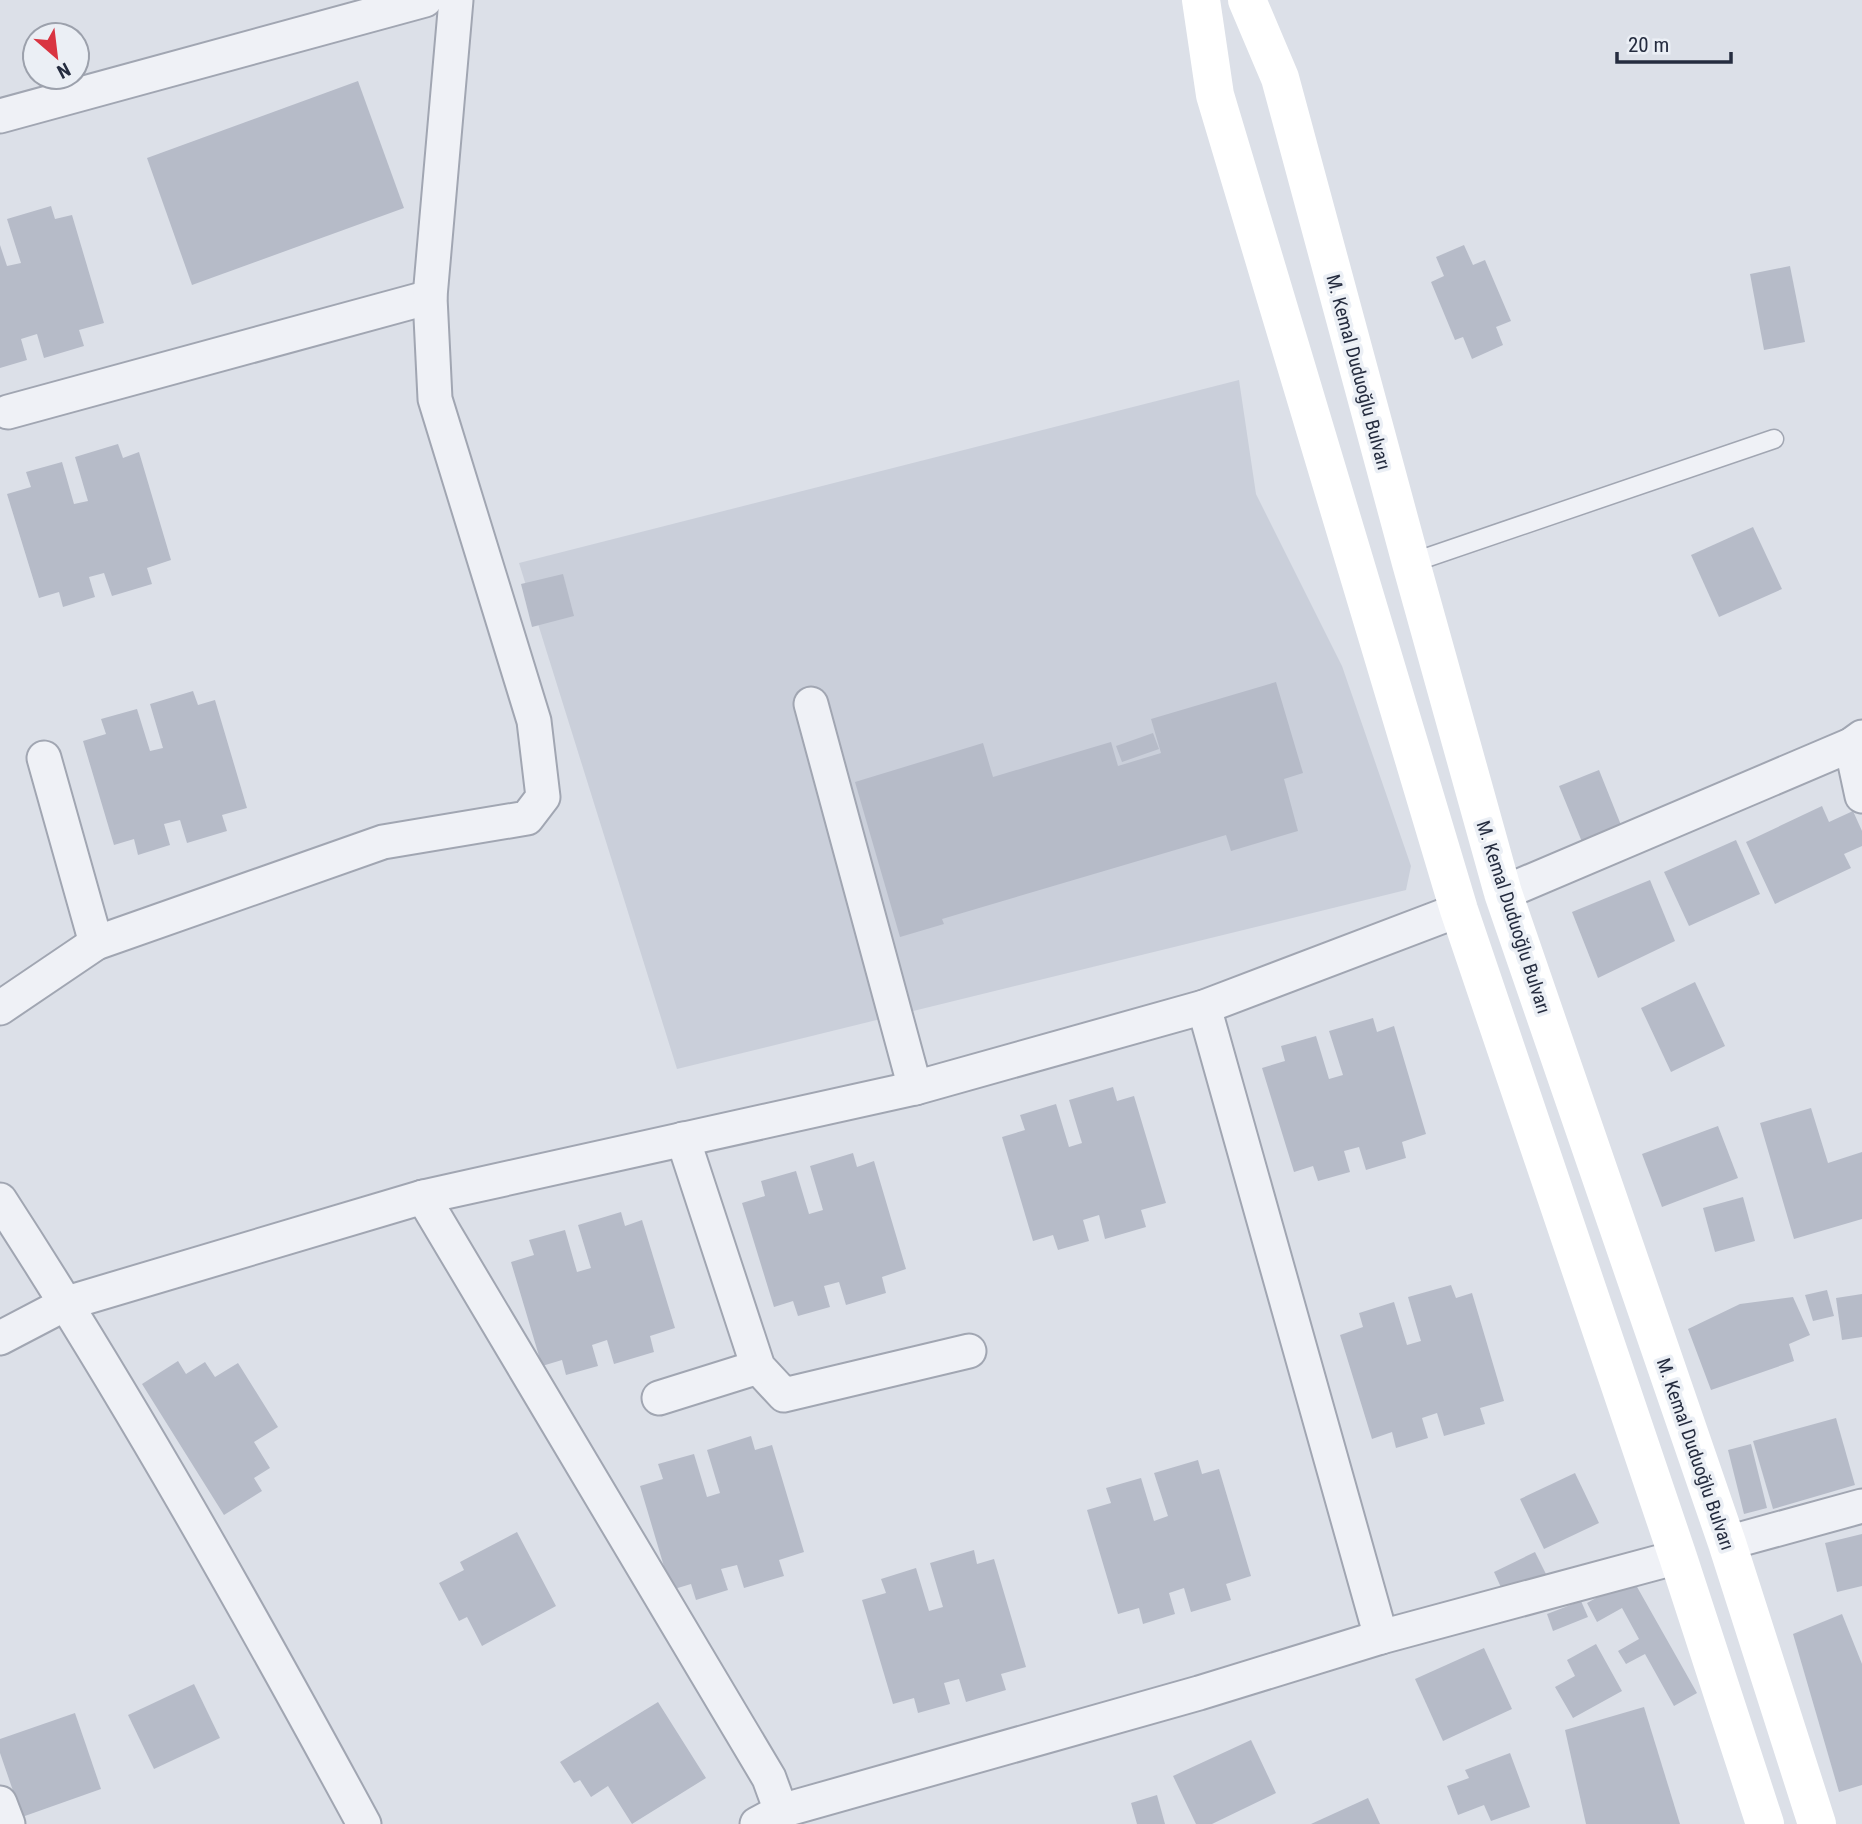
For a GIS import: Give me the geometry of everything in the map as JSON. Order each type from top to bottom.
[{"type":"street","points":[[0,116],[425,0]]},
{"type":"street","points":[[0,1008],[96,943],[383,842],[527,818],[543,797],[534,721],[435,400],[430,297],[456,0]]},
{"type":"street","points":[[1201,0],[1214,95],[1460,910],[1765,1824]]},
{"type":"street","name":"M. Kemal Duduoğlu Bulvarı","points":[[1247,0],[1280,78],[1410,563],[1503,893],[1727,1543],[1818,1824]]},
{"type":"street","points":[[8,412],[430,297]]},
{"type":"street","points":[[811,704],[915,1088]]},
{"type":"street","points":[[0,1338],[67,1303],[424,1198],[915,1088],[1204,1007],[1503,893],[1856,741],[1862,796]]},
{"type":"street","points":[[44,758],[96,943]]},
{"type":"street","points":[[1204,1007],[1381,1637]]},
{"type":"street","points":[[683,1139],[758,1367],[784,1395],[969,1351]]},
{"type":"street","points":[[424,1198],[769,1777],[769,1818],[1381,1637],[1862,1506]]},
{"type":"street","points":[[0,1200],[67,1303],[275,1660],[364,1824]]},
{"type":"street","points":[[659,1398],[758,1367]]},
{"type":"street","points":[[0,1803],[8,1824]]},
{"type":"lane","points":[[1410,563],[1774,439]]},
{"type":"shaded area","points":[[1239,380],[1256,494],[1342,666],[1411,866],[1406,890],[677,1069],[519,563]]},
{"type":"building","points":[[358,81],[404,208],[192,285],[147,158]]},
{"type":"building","points":[[51,206],[55,219],[72,215],[104,323],[79,330],[84,346],[44,358],[37,334],[21,339],[27,360],[0,368],[0,245],[7,266],[21,263],[7,219]]},
{"type":"building","points":[[1464,245],[1473,265],[1485,260],[1511,321],[1496,327],[1503,345],[1472,359],[1463,337],[1455,340],[1431,282],[1444,276],[1436,257]]},
{"type":"building","points":[[1790,266],[1805,342],[1764,350],[1750,274]]},
{"type":"building","points":[[118,444],[123,458],[139,452],[171,560],[147,568],[152,584],[112,596],[104,573],[89,577],[95,597],[63,607],[59,592],[39,598],[7,494],[31,487],[26,472],[62,462],[74,504],[88,501],[75,457]]},
{"type":"building","points":[[1753,527],[1782,589],[1719,617],[1691,555]]},
{"type":"building","points":[[563,574],[574,616],[532,627],[521,584]]},
{"type":"building","points":[[1276,682],[1303,773],[1284,779],[1298,831],[1231,851],[1226,835],[942,919],[944,924],[900,937],[855,782],[983,743],[993,777],[1111,742],[1118,766],[1161,753],[1151,719]]},
{"type":"building","points":[[193,691],[198,705],[215,700],[247,808],[222,815],[227,831],[187,843],[180,820],[164,824],[170,845],[138,855],[134,839],[114,845],[83,741],[106,734],[101,719],[137,709],[150,751],[163,748],[150,704]]},
{"type":"building","points":[[1153,733],[1159,749],[1122,762],[1116,746]]},
{"type":"building","points":[[1599,770],[1621,825],[1582,842],[1559,786]]},
{"type":"building","points":[[1822,806],[1829,822],[1853,811],[1862,831],[1862,846],[1844,854],[1851,868],[1775,904],[1746,842]]},
{"type":"building","points":[[1736,840],[1760,894],[1689,926],[1664,872]]},
{"type":"building","points":[[1650,880],[1675,941],[1598,978],[1572,912]]},
{"type":"building","points":[[1695,982],[1725,1046],[1671,1072],[1641,1008]]},
{"type":"building","points":[[1373,1018],[1377,1032],[1394,1026],[1426,1134],[1402,1142],[1406,1158],[1366,1170],[1359,1147],[1344,1151],[1350,1172],[1318,1181],[1313,1166],[1294,1172],[1262,1068],[1285,1061],[1281,1046],[1316,1036],[1329,1079],[1343,1075],[1329,1031]]},
{"type":"building","points":[[1113,1087],[1117,1101],[1134,1096],[1166,1203],[1141,1210],[1146,1227],[1105,1239],[1099,1215],[1083,1220],[1089,1241],[1058,1250],[1053,1235],[1033,1241],[1002,1137],[1025,1130],[1020,1115],[1056,1104],[1069,1147],[1082,1143],[1069,1100]]},
{"type":"building","points":[[1811,1108],[1828,1163],[1862,1152],[1862,1219],[1794,1239],[1760,1123]]},
{"type":"building","points":[[1718,1126],[1738,1178],[1662,1207],[1642,1154]]},
{"type":"building","points":[[853,1153],[857,1167],[874,1161],[906,1269],[882,1277],[886,1293],[846,1305],[839,1282],[824,1286],[830,1307],[798,1316],[793,1301],[774,1307],[742,1203],[765,1196],[761,1181],[796,1171],[809,1214],[823,1210],[810,1166]]},
{"type":"building","points":[[1743,1197],[1755,1241],[1715,1252],[1703,1208]]},
{"type":"building","points":[[621,1212],[625,1226],[642,1220],[675,1328],[650,1336],[654,1352],[614,1364],[607,1340],[592,1345],[598,1366],[566,1375],[562,1360],[542,1366],[511,1262],[534,1255],[529,1240],[565,1230],[577,1272],[591,1268],[578,1225]]},
{"type":"building","points":[[1451,1285],[1456,1298],[1472,1293],[1504,1401],[1480,1408],[1485,1424],[1444,1436],[1437,1413],[1422,1418],[1428,1438],[1396,1448],[1392,1432],[1372,1439],[1340,1335],[1363,1327],[1359,1313],[1394,1302],[1407,1345],[1421,1341],[1408,1297]]},
{"type":"building","points":[[1827,1290],[1834,1316],[1813,1321],[1805,1295]]},
{"type":"building","points":[[1862,1294],[1862,1337],[1842,1340],[1836,1298]]},
{"type":"building","points":[[1793,1297],[1810,1335],[1789,1344],[1794,1361],[1711,1390],[1688,1329],[1740,1304]]},
{"type":"building","points":[[178,1361],[186,1374],[205,1362],[215,1377],[238,1363],[278,1427],[254,1442],[270,1468],[254,1478],[262,1491],[224,1515],[142,1384]]},
{"type":"building","points":[[1836,1418],[1855,1485],[1773,1509],[1753,1441]]},
{"type":"building","points":[[751,1436],[755,1450],[772,1445],[804,1552],[779,1560],[784,1576],[744,1588],[737,1565],[721,1569],[728,1590],[696,1600],[691,1584],[671,1590],[640,1486],[663,1479],[658,1464],[694,1454],[707,1497],[720,1493],[707,1450]]},
{"type":"building","points":[[1751,1444],[1767,1508],[1744,1514],[1728,1450]]},
{"type":"building","points":[[1198,1460],[1202,1474],[1219,1469],[1251,1576],[1226,1584],[1231,1600],[1191,1612],[1184,1588],[1169,1593],[1175,1614],[1143,1624],[1139,1608],[1118,1614],[1087,1510],[1111,1503],[1106,1488],[1141,1478],[1154,1521],[1168,1516],[1154,1473]]},
{"type":"building","points":[[1575,1473],[1599,1523],[1544,1549],[1520,1499]]},
{"type":"building","points":[[517,1532],[556,1606],[482,1646],[467,1617],[459,1621],[439,1583],[464,1570],[460,1562]]},
{"type":"building","points":[[1862,1534],[1862,1586],[1837,1592],[1825,1543]]},
{"type":"building","points":[[974,1550],[977,1564],[994,1559],[1026,1667],[1001,1674],[1006,1690],[966,1702],[959,1679],[944,1683],[950,1704],[918,1713],[914,1698],[893,1704],[862,1600],[886,1593],[881,1579],[916,1568],[929,1611],[943,1607],[930,1563]]},
{"type":"building","points":[[1535,1552],[1546,1574],[1504,1594],[1494,1572]]},
{"type":"building","points":[[1632,1578],[1697,1693],[1674,1706],[1645,1654],[1626,1664],[1618,1651],[1639,1639],[1622,1608],[1597,1622],[1587,1603]]},
{"type":"building","points":[[1581,1601],[1588,1617],[1553,1631],[1547,1614]]},
{"type":"building","points":[[1842,1614],[1862,1664],[1862,1785],[1839,1792],[1793,1634]]},
{"type":"building","points":[[1596,1644],[1622,1691],[1573,1718],[1555,1687],[1575,1676],[1567,1660]]},
{"type":"building","points":[[1484,1648],[1512,1709],[1443,1741],[1415,1679]]},
{"type":"building","points":[[194,1684],[220,1738],[154,1769],[128,1715]]},
{"type":"building","points":[[658,1702],[706,1778],[632,1824],[608,1786],[591,1797],[580,1780],[574,1783],[560,1762]]},
{"type":"building","points":[[1644,1707],[1680,1824],[1586,1824],[1565,1730]]},
{"type":"building","points":[[75,1713],[101,1789],[22,1817],[0,1753],[0,1739]]},
{"type":"building","points":[[1251,1740],[1276,1793],[1212,1824],[1196,1824],[1173,1776]]},
{"type":"building","points":[[1510,1753],[1530,1807],[1491,1821],[1484,1805],[1458,1815],[1447,1786],[1469,1778],[1465,1770]]},
{"type":"building","points":[[1157,1795],[1165,1824],[1137,1824],[1131,1803]]},
{"type":"building","points":[[1368,1798],[1380,1824],[1311,1824]]}]
